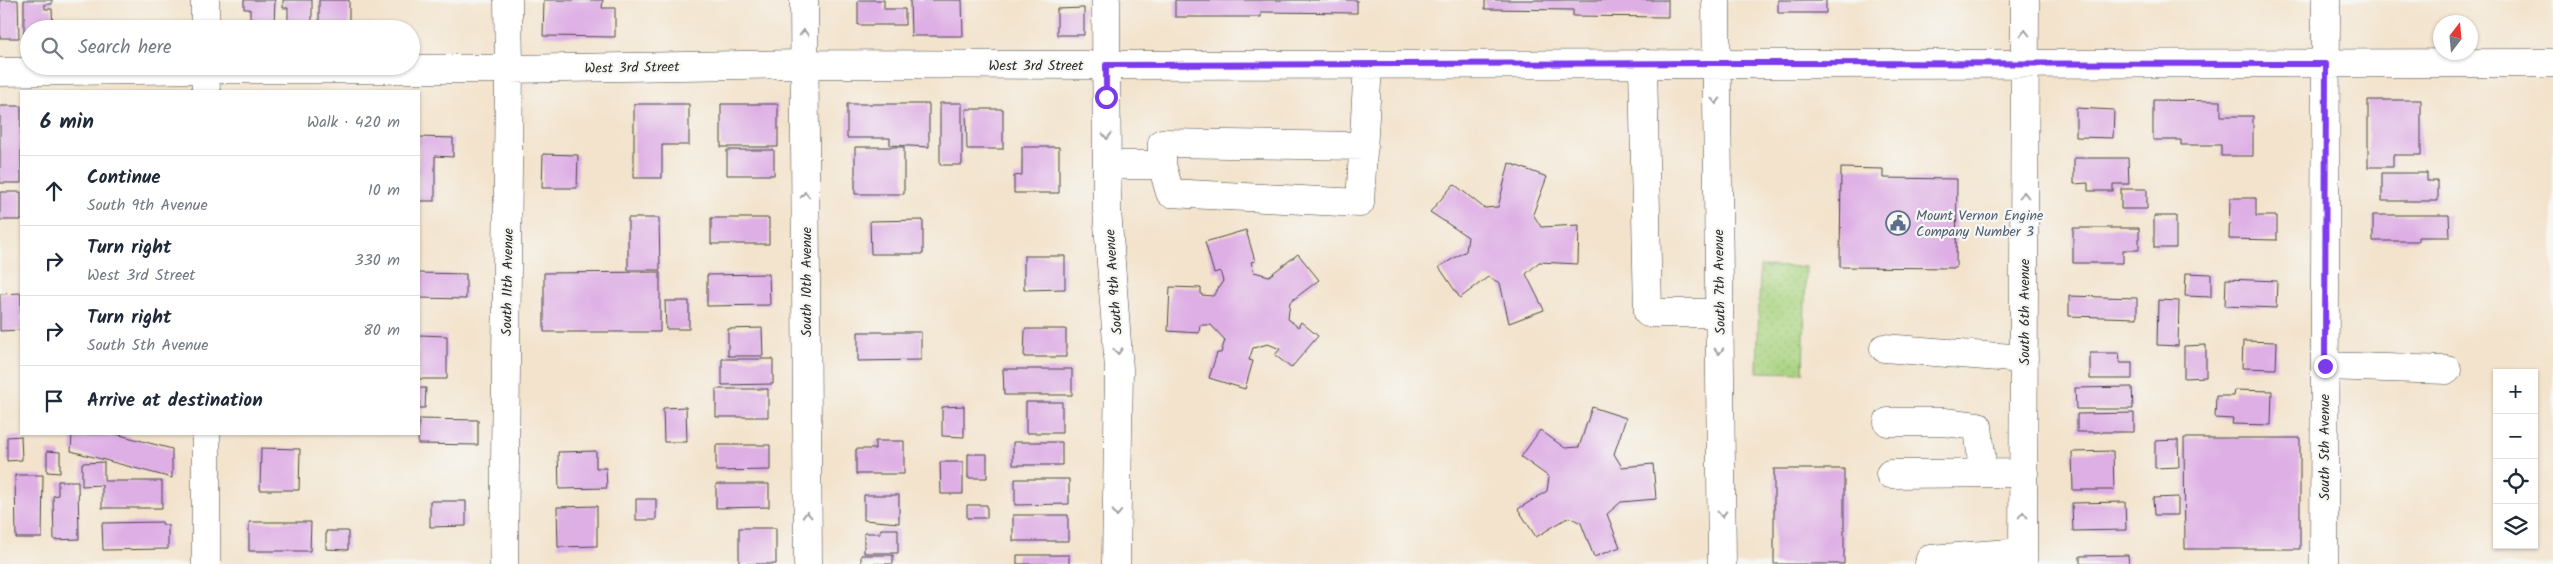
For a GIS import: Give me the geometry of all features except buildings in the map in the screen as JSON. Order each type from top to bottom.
[{"type":"street","points":[[205,0],[205,20]]},
{"type":"street","name":"South 11th Avenue","points":[[504,564],[510,69],[508,0]]},
{"type":"street","name":"South 10th Avenue","points":[[804,0],[808,564]]},
{"type":"street","name":"South 9th Avenue","points":[[1106,0],[1107,210],[1119,369],[1116,564]]},
{"type":"street","name":"South 7th Avenue","points":[[1716,0],[1722,564]]},
{"type":"street","name":"South 6th Avenue","points":[[2023,558],[2025,0]]},
{"type":"street","name":"South 5th Avenue","points":[[2324,564],[2326,0]]},
{"type":"street","points":[[1644,63],[1648,313],[1719,313]]},
{"type":"street","name":"West 3rd Street","points":[[420,71],[804,64],[2553,63]]},
{"type":"street","points":[[1364,146],[1162,143],[1162,165],[1170,193],[1360,203],[1364,146],[1368,65]]},
{"type":"street","name":"West 3rd Street","points":[[0,72],[20,72]]},
{"type":"street","points":[[1107,165],[1162,165]]},
{"type":"street","points":[[1884,348],[2024,359]]},
{"type":"street","points":[[2325,366],[2447,370]]},
{"type":"street","points":[[1888,422],[1944,422],[1978,426],[1983,473]]},
{"type":"street","points":[[206,435],[206,564]]},
{"type":"street","points":[[1890,474],[2024,473]]},
{"type":"street","points":[[1929,564],[1930,559],[2023,558]]},
{"type":"green space","points":[[1760,266],[1806,267],[1803,373],[1757,372]]},
{"type":"place","name":"Mount Vernon Engine Company Number 3","points":[[1898,223]]},
{"type":"route","points":[[1106,97],[1106,65],[2326,64],[2325,366]]}]
